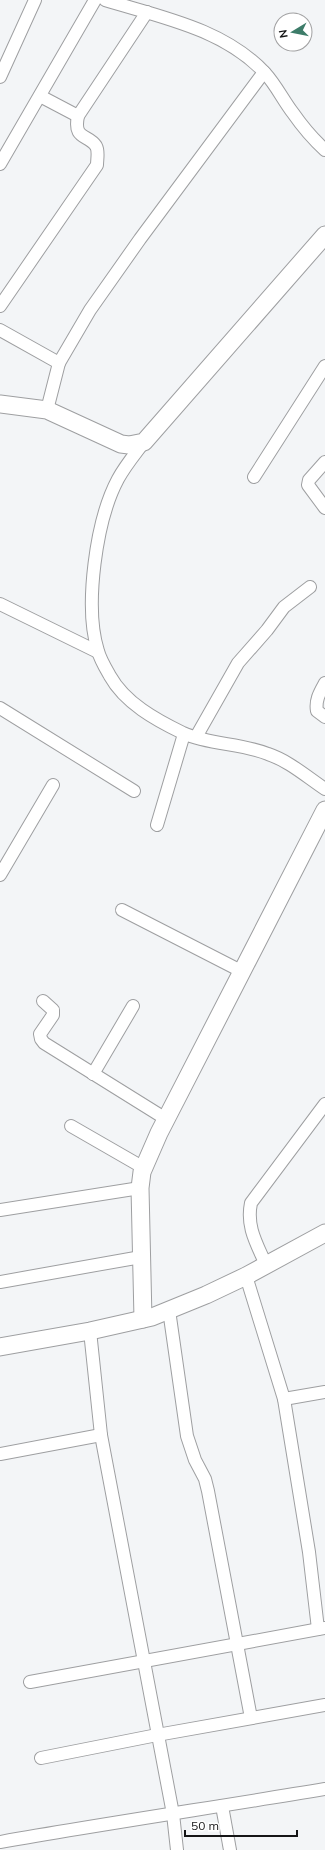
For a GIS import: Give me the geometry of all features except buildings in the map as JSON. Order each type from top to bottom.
[{"type":"street","points":[[0,77],[35,0]]},
{"type":"street","points":[[0,164],[95,0]]},
{"type":"street","points":[[106,0],[193,27],[234,48],[264,72],[294,114],[325,150]]},
{"type":"street","points":[[0,306],[96,165],[98,155],[96,146],[79,132],[76,124],[78,116],[147,12]]},
{"type":"street","points":[[47,410],[59,363],[90,310],[140,239],[264,72]]},
{"type":"street","points":[[40,96],[78,116]]},
{"type":"street","points":[[325,235],[144,442],[118,479],[109,500],[100,531],[92,599],[93,626],[98,652],[110,677],[128,699],[153,717],[190,735],[269,754],[283,760],[325,789]]},
{"type":"street","points":[[0,330],[59,363]]},
{"type":"street","points":[[254,477],[325,366]]},
{"type":"street","points":[[0,404],[47,410],[121,444],[129,445],[144,442]]},
{"type":"street","points":[[325,462],[309,480],[308,485],[325,508]]},
{"type":"street","points":[[157,825],[190,735],[238,663],[267,630],[284,607],[310,587]]},
{"type":"street","points":[[0,604],[98,652]]},
{"type":"street","points":[[325,683],[316,701],[316,706],[317,711],[325,717]]},
{"type":"street","points":[[0,708],[134,791]]},
{"type":"street","points":[[0,875],[53,785]]},
{"type":"street","points":[[143,1319],[140,1188],[144,1168],[166,1119],[243,972],[325,810]]},
{"type":"street","points":[[122,910],[243,972]]},
{"type":"street","points":[[43,1001],[53,1010],[53,1015],[40,1034],[44,1043],[166,1119]]},
{"type":"street","points":[[93,1074],[133,1006]]},
{"type":"street","points":[[266,1265],[250,1228],[249,1220],[251,1204],[325,1104]]},
{"type":"street","points":[[71,1126],[144,1168]]},
{"type":"street","points":[[0,1210],[140,1188]]},
{"type":"street","points":[[0,1347],[90,1331],[143,1319],[169,1310],[246,1276],[325,1233]]},
{"type":"street","points":[[0,1282],[141,1257]]},
{"type":"street","points":[[30,1682],[322,1629],[284,1398],[246,1276]]},
{"type":"street","points":[[169,1310],[187,1436],[208,1491],[251,1718]]},
{"type":"street","points":[[90,1331],[102,1435],[173,1814],[177,1850]]},
{"type":"street","points":[[284,1398],[325,1392]]},
{"type":"street","points":[[0,1454],[102,1435]]},
{"type":"street","points":[[40,1758],[157,1735],[325,1705]]},
{"type":"street","points":[[0,1842],[142,1817],[173,1814],[325,1789]]},
{"type":"street","points":[[222,1806],[230,1850]]}]
